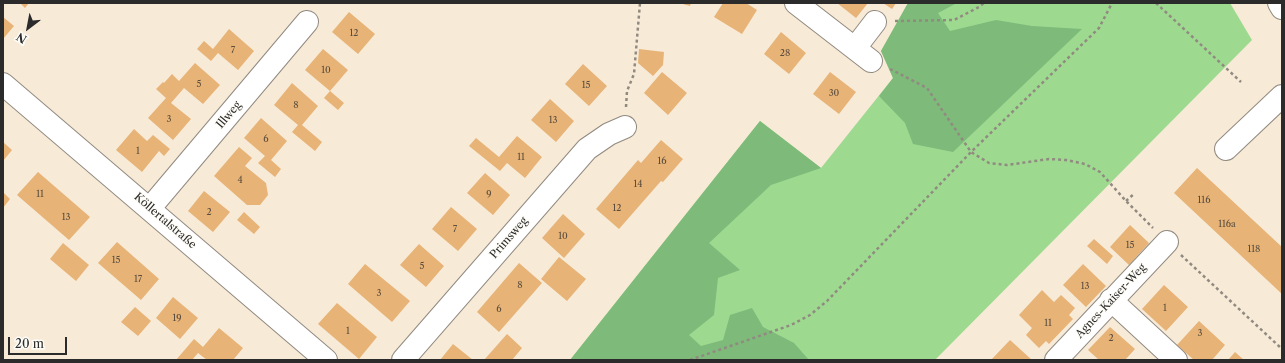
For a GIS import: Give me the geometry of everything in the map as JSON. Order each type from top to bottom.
[{"type":"street","points":[[796,3],[863,55],[875,22]]},
{"type":"street","points":[[1279,3],[1282,8]]},
{"type":"street","name":"Illweg","points":[[150,208],[307,22]]},
{"type":"street","name":"Köllertalstraße","points":[[3,84],[150,208],[326,360]]},
{"type":"street","points":[[1226,148],[1282,96]]},
{"type":"street","name":"Primsweg","points":[[403,360],[587,149],[609,134],[625,127]]},
{"type":"street","name":"Agnes-Kaiser-Weg","points":[[1056,360],[1167,242]]},
{"type":"street","points":[[1111,300],[1176,360]]},
{"type":"path","points":[[625,127],[626,91],[634,74],[640,3]]},
{"type":"path","points":[[913,21],[954,20],[984,3]]},
{"type":"path","points":[[690,360],[791,325],[810,315],[828,301],[971,152],[1099,28],[1112,3]]},
{"type":"path","points":[[1156,3],[1241,82]]},
{"type":"path","points":[[863,55],[927,88],[971,152],[989,163],[1007,165],[1050,159],[1066,160],[1085,164],[1100,172],[1126,202],[1167,242],[1282,349]]},
{"type":"path","points":[[1126,202],[1135,193]]},
{"type":"green space","points":[[908,3],[1230,3],[1252,40],[935,360],[570,360],[760,121],[821,168],[893,78],[881,51]]},
{"type":"green space","points":[[908,3],[957,3],[938,13],[950,31],[996,20],[1032,26],[1082,29],[953,152],[913,144],[905,123],[879,96],[893,78],[881,51]]},
{"type":"green space","points":[[760,121],[821,168],[771,185],[709,243],[740,270],[718,278],[714,315],[689,335],[701,346],[723,340],[730,315],[752,308],[763,327],[794,343],[809,360],[570,360]]},
{"type":"building","points":[[20,3],[29,3],[25,8]]},
{"type":"building","points":[[679,3],[691,3],[690,6]]},
{"type":"building","points":[[723,3],[746,3],[757,10],[742,34],[714,17]]},
{"type":"building","points":[[837,3],[868,3],[856,18]]},
{"type":"building","points":[[883,3],[896,3],[892,9]]},
{"type":"building","points":[[349,12],[375,34],[358,54],[332,32]]},
{"type":"building","points":[[3,17],[14,26],[3,39]]},
{"type":"building","points":[[229,29],[254,51],[238,70],[218,53],[211,61],[197,49],[204,41],[213,49]]},
{"type":"building","points":[[781,32],[806,53],[789,74],[764,54]]},
{"type":"building","points":[[323,49],[348,70],[330,91],[305,70]]},
{"type":"building","points":[[639,49],[664,52],[663,65],[653,76],[638,63]]},
{"type":"building","points":[[195,63],[220,85],[203,104],[184,88],[171,103],[191,119],[173,140],[148,118],[166,98],[156,89],[172,74],[179,81]]},
{"type":"building","points":[[583,64],[607,86],[589,106],[565,84]]},
{"type":"building","points":[[662,72],[687,93],[668,115],[644,93]]},
{"type":"building","points":[[830,72],[856,92],[839,114],[813,94]]},
{"type":"building","points":[[292,83],[318,106],[302,125],[322,142],[315,151],[292,132],[298,125],[274,105]]},
{"type":"building","points":[[330,91],[344,103],[338,110],[324,98]]},
{"type":"building","points":[[550,99],[574,121],[556,142],[531,120]]},
{"type":"building","points":[[261,118],[287,141],[271,160],[281,169],[275,177],[258,163],[265,156],[244,138]]},
{"type":"building","points":[[134,129],[147,141],[153,135],[170,149],[164,156],[159,151],[142,172],[116,150]]},
{"type":"building","points":[[517,136],[542,157],[525,178],[507,163],[500,171],[469,146],[476,138],[499,157]]},
{"type":"building","points":[[661,140],[683,159],[663,182],[661,181],[619,229],[596,209],[638,160],[641,163]]},
{"type":"building","points":[[3,142],[12,150],[3,161]]},
{"type":"building","points":[[239,147],[252,158],[245,166],[266,183],[268,195],[260,205],[247,205],[214,176]]},
{"type":"building","points":[[1197,168],[1282,247],[1282,294],[1174,193]]},
{"type":"building","points":[[38,172],[90,217],[69,240],[17,195]]},
{"type":"building","points":[[485,173],[510,195],[493,215],[467,193]]},
{"type":"building","points":[[204,191],[230,212],[213,232],[188,211]]},
{"type":"building","points":[[3,192],[10,199],[3,208]]},
{"type":"building","points":[[451,207],[477,229],[458,251],[432,229]]},
{"type":"building","points":[[244,212],[260,227],[254,234],[237,220]]},
{"type":"building","points":[[563,214],[585,234],[564,258],[542,238]]},
{"type":"building","points":[[1130,225],[1149,243],[1129,265],[1110,247]]},
{"type":"building","points":[[1094,239],[1113,256],[1107,264],[1087,246]]},
{"type":"building","points":[[117,242],[159,279],[141,300],[98,263]]},
{"type":"building","points":[[63,243],[89,265],[76,281],[50,259]]},
{"type":"building","points":[[419,244],[444,266],[426,287],[400,265]]},
{"type":"building","points":[[559,257],[586,279],[567,301],[541,279]]},
{"type":"building","points":[[519,263],[542,283],[499,332],[477,312]]},
{"type":"building","points":[[365,264],[410,301],[392,322],[348,284]]},
{"type":"building","points":[[1083,264],[1106,286],[1086,307],[1063,285]]},
{"type":"building","points":[[1164,285],[1188,307],[1166,331],[1142,309]]},
{"type":"building","points":[[1042,290],[1054,302],[1061,295],[1075,308],[1069,315],[1073,319],[1049,344],[1046,341],[1039,348],[1026,335],[1032,328],[1019,315]]},
{"type":"building","points":[[173,297],[198,318],[180,339],[156,318]]},
{"type":"building","points":[[337,303],[377,337],[359,359],[318,324]]},
{"type":"building","points":[[135,307],[151,321],[138,336],[121,322]]},
{"type":"building","points":[[1199,321],[1225,345],[1212,360],[1194,360],[1177,345]]},
{"type":"building","points":[[1110,327],[1135,349],[1125,360],[1099,360],[1088,350]]},
{"type":"building","points":[[219,328],[243,348],[233,360],[207,360],[198,353],[192,360],[176,360],[194,339],[203,347]]},
{"type":"building","points":[[507,334],[522,348],[512,360],[484,360]]},
{"type":"building","points":[[1010,340],[1032,360],[991,360]]},
{"type":"building","points":[[453,344],[473,360],[440,360]]},
{"type":"building","points":[[1235,352],[1244,360],[1228,360]]}]
